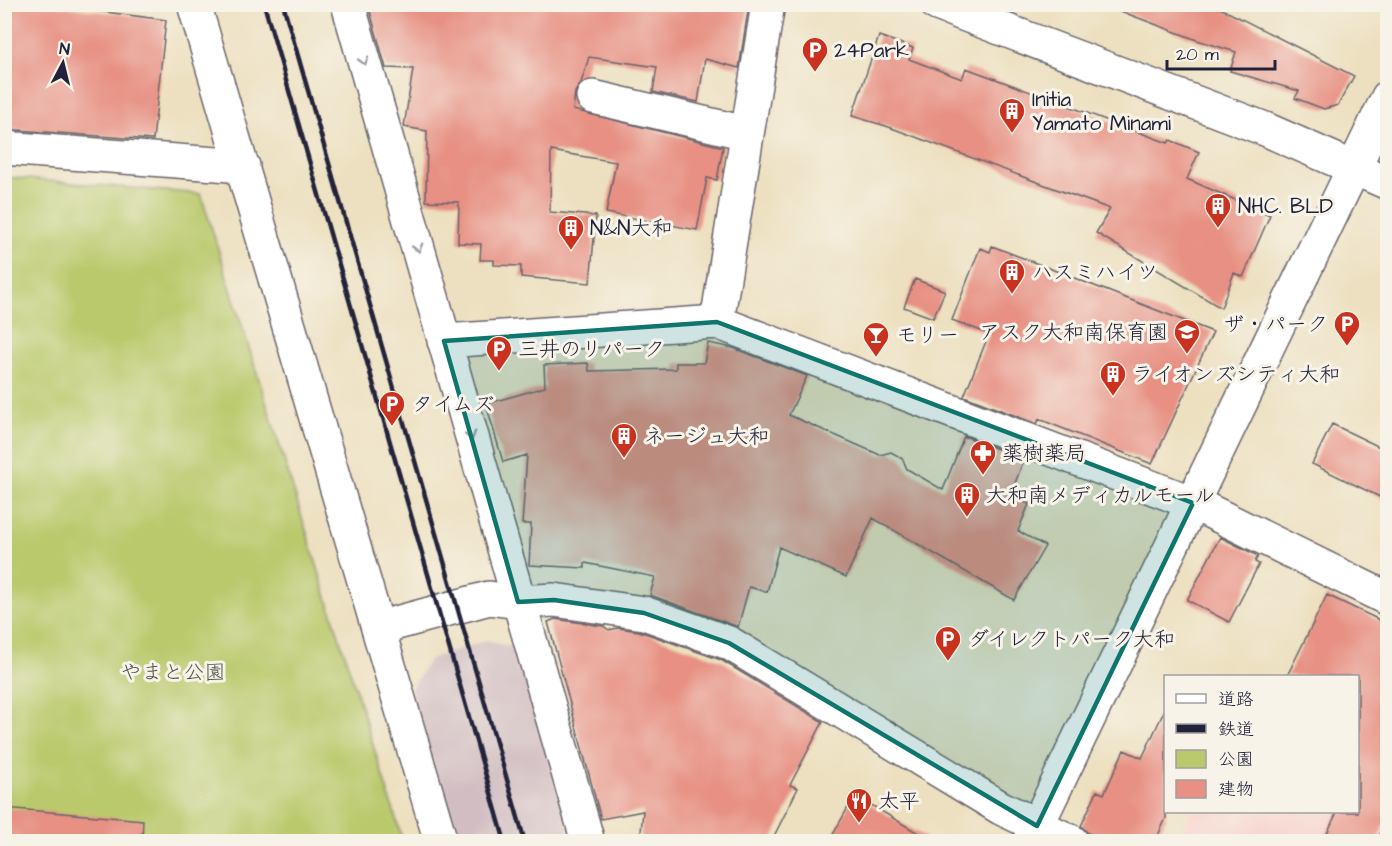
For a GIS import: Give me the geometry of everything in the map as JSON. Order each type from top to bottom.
[{"type":"street","points":[[194,4],[441,842]]},
{"type":"street","points":[[348,4],[588,842]]},
{"type":"street","points":[[717,321],[768,4]]},
{"type":"street","points":[[949,6],[1265,129],[1388,183]]},
{"type":"street","points":[[593,97],[746,133]]},
{"type":"street","points":[[1033,834],[1388,97]]},
{"type":"street","points":[[4,148],[243,166]]},
{"type":"street","points":[[444,341],[717,321],[1193,503],[1388,599]]},
{"type":"street","points":[[378,628],[489,598],[518,602],[554,600],[644,613],[729,642],[1001,808],[1033,834],[1072,842]]},
{"type":"highlighted area","points":[[717,322],[1193,503],[1037,826],[729,643],[644,613],[554,600],[518,602],[444,341]]},
{"type":"shaded area","points":[[487,640],[517,649],[572,841],[457,841],[411,689],[430,659]]},
{"type":"shaded area","points":[[1362,677],[1387,689],[1387,841],[1175,842],[1190,813],[1359,813],[1359,684]]},
{"type":"green space","name":"やまと公園","points":[[4,177],[201,194],[403,841],[5,841]]},
{"type":"building","points":[[4,4],[44,4],[166,20],[153,140],[4,129]]},
{"type":"building","points":[[368,4],[749,4],[739,68],[705,59],[698,102],[653,92],[657,67],[589,57],[581,83],[575,92],[573,110],[723,147],[717,180],[707,178],[697,230],[606,213],[616,162],[551,151],[550,212],[596,216],[590,283],[521,277],[521,266],[494,265],[494,260],[480,260],[481,244],[458,243],[459,202],[426,201],[427,131],[404,127],[413,69],[386,68]]},
{"type":"building","points":[[1113,4],[1212,4],[1354,76],[1338,105],[1324,109],[1295,98],[1299,91],[1230,71],[1236,52],[1112,8]]},
{"type":"building","points":[[879,36],[913,48],[909,59],[962,79],[966,68],[1168,143],[1170,140],[1199,152],[1187,179],[1270,215],[1243,277],[1234,273],[1221,308],[1096,233],[1110,209],[886,126],[852,116]]},
{"type":"building","points":[[992,246],[1213,332],[1152,464],[1039,419],[1037,424],[964,396],[989,334],[952,320],[980,248],[990,252]]},
{"type":"building","points":[[915,279],[945,291],[933,318],[904,307]]},
{"type":"building","points":[[708,343],[733,348],[807,376],[789,415],[880,455],[891,452],[902,458],[907,469],[943,490],[964,436],[1024,459],[1010,497],[1029,504],[1018,531],[1045,546],[1014,600],[873,518],[846,577],[779,547],[767,592],[749,587],[738,627],[650,595],[655,577],[585,563],[585,568],[529,565],[531,524],[522,524],[527,455],[503,462],[486,404],[545,387],[544,365],[588,363],[589,371],[676,369],[676,363],[704,363]]},
{"type":"building","points":[[1332,424],[1388,451],[1388,501],[1312,464]]},
{"type":"building","points":[[1220,537],[1258,556],[1255,562],[1259,564],[1229,622],[1187,600]]},
{"type":"building","points":[[1327,595],[1388,624],[1388,818],[1376,842],[1323,842],[1337,813],[1359,813],[1359,675],[1287,675]]},
{"type":"building","points":[[555,619],[603,626],[609,630],[618,628],[639,631],[721,660],[823,722],[790,785],[798,788],[771,842],[640,842],[643,811],[601,819],[548,622]]},
{"type":"building","points":[[1164,711],[1164,813],[1166,813],[1166,818],[1155,842],[1107,842],[1088,833],[1081,826],[1097,791],[1104,794],[1124,750],[1142,758]]},
{"type":"building","points":[[852,800],[860,805],[863,800],[933,842],[829,842]]},
{"type":"building","points":[[4,808],[143,820],[142,842],[4,842]]},
{"type":"railway","points":[[264,4],[505,842]]},
{"type":"railway","points":[[283,4],[525,842]]},
{"type":"place","name":"24Park","points":[[815,73]]},
{"type":"place","name":"Initia Yamato Minami","points":[[1012,134]]},
{"type":"place","name":"NHC. BLD","points":[[1218,229]]},
{"type":"place","name":"N&N大和","points":[[571,251]]},
{"type":"place","name":"ハスミハイツ","points":[[1012,295]]},
{"type":"place","name":"ザ・パーク","points":[[1347,347]]},
{"type":"place","name":"アスク大和南保育園","points":[[1187,355]]},
{"type":"place","name":"モリー","points":[[876,358]]},
{"type":"place","name":"三井のリパーク","points":[[499,372]]},
{"type":"place","name":"ライオンズシティ大和","points":[[1113,397]]},
{"type":"place","name":"タイムズ","points":[[392,427]]},
{"type":"place","name":"ネージュ大和","points":[[624,459]]},
{"type":"place","name":"薬樹薬局","points":[[983,476]]},
{"type":"place","name":"大和南メディカルモール","points":[[967,518]]},
{"type":"place","name":"ダイレクトパーク大和","points":[[948,662]]},
{"type":"place","name":"太平","points":[[859,824]]}]
